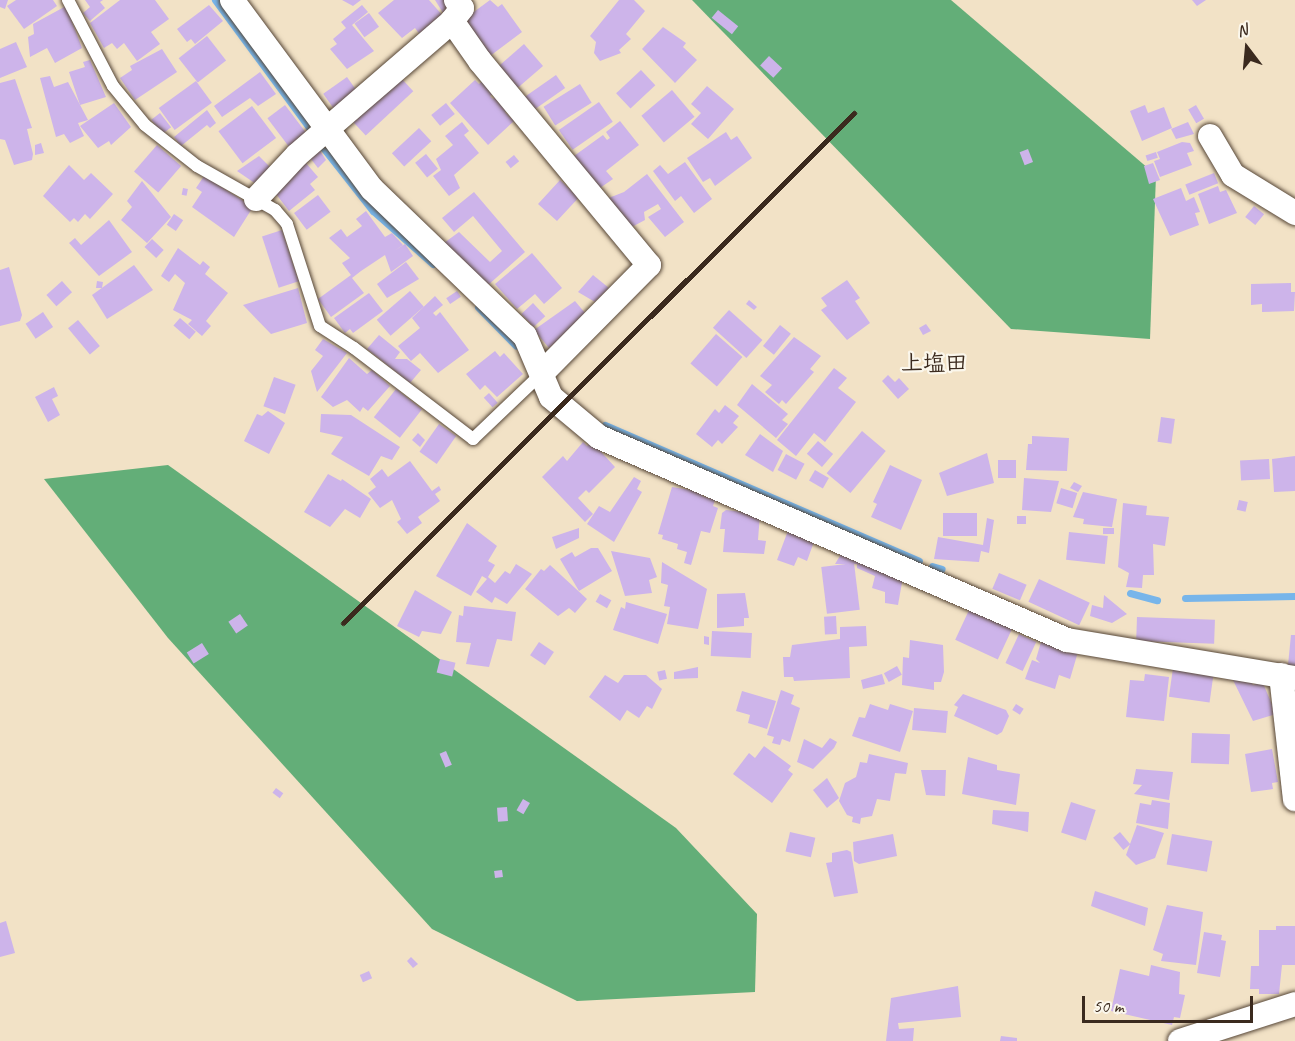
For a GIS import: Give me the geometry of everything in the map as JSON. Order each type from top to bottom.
[{"type":"street","points":[[232,0],[327,129],[388,206],[525,336],[551,397],[599,437],[1067,640],[1288,677],[1295,799]]},
{"type":"street","points":[[256,199],[297,155],[454,10],[480,61],[649,265],[542,374]]},
{"type":"street","points":[[1210,136],[1233,175],[1295,213]]},
{"type":"street","points":[[1180,1041],[1295,1004]]},
{"type":"lane","points":[[68,0],[113,86],[145,125],[197,166],[275,210],[294,238],[320,326],[354,348],[464,436],[478,436],[542,374]]},
{"type":"green space","points":[[692,0],[951,0],[1156,175],[1150,339],[1011,329]]},
{"type":"green space","points":[[168,465],[676,828],[757,914],[755,992],[577,1001],[432,929],[168,638],[44,479]]},
{"type":"building","points":[[0,0],[8,0],[5,9],[0,7]]},
{"type":"building","points":[[16,0],[53,0],[57,6],[24,29],[7,6]]},
{"type":"building","points":[[85,0],[103,0],[100,2],[105,8],[90,21],[83,13],[90,7]]},
{"type":"building","points":[[120,0],[155,0],[169,19],[151,32],[160,44],[137,61],[124,43],[117,49],[112,43],[104,48],[90,23]]},
{"type":"building","points":[[342,0],[361,0],[353,6]]},
{"type":"building","points":[[394,0],[429,0],[444,17],[421,36],[415,28],[402,38],[378,13]]},
{"type":"building","points":[[435,0],[448,0],[453,10],[445,16]]},
{"type":"building","points":[[490,0],[498,7],[502,4],[522,32],[490,56],[463,20]]},
{"type":"building","points":[[619,0],[634,0],[645,11],[626,34],[631,39],[619,50],[621,53],[600,61],[594,53],[596,42],[590,36]]},
{"type":"building","points":[[1192,0],[1206,0],[1197,6]]},
{"type":"building","points":[[209,5],[223,21],[195,44],[191,39],[187,42],[177,29]]},
{"type":"building","points":[[362,5],[368,12],[352,25],[374,51],[347,69],[330,49],[337,44],[333,39],[346,28],[341,22]]},
{"type":"building","points":[[66,6],[82,48],[55,63],[47,48],[30,57],[28,37],[34,34],[33,24]]},
{"type":"building","points":[[718,10],[738,26],[732,34],[712,18]]},
{"type":"building","points":[[369,13],[379,27],[364,37],[354,24]]},
{"type":"building","points":[[663,27],[686,43],[683,47],[697,60],[675,83],[642,49]]},
{"type":"building","points":[[207,36],[226,60],[198,83],[179,58]]},
{"type":"building","points":[[16,42],[27,67],[0,78],[0,49]]},
{"type":"building","points":[[524,44],[543,66],[514,91],[495,69]]},
{"type":"building","points":[[162,49],[177,72],[135,100],[120,78],[132,70],[130,66]]},
{"type":"building","points":[[769,56],[782,68],[773,78],[760,66]]},
{"type":"building","points":[[90,60],[106,97],[80,105],[69,72],[85,67],[83,62]]},
{"type":"building","points":[[641,70],[655,85],[630,109],[616,93]]},
{"type":"building","points":[[260,72],[276,94],[258,106],[250,98],[222,117],[214,106]]},
{"type":"building","points":[[556,75],[565,88],[532,112],[522,99]]},
{"type":"building","points":[[50,76],[54,87],[68,82],[88,120],[78,123],[84,136],[70,143],[64,134],[56,137],[40,78]]},
{"type":"building","points":[[347,77],[358,93],[334,109],[323,94]]},
{"type":"building","points":[[401,78],[413,91],[366,135],[353,122]]},
{"type":"building","points":[[15,79],[32,128],[27,129],[33,154],[32,160],[14,165],[5,140],[0,139],[0,83]]},
{"type":"building","points":[[475,80],[479,84],[484,80],[495,92],[490,96],[493,99],[497,95],[509,108],[505,112],[514,121],[488,145],[450,103]]},
{"type":"building","points":[[196,81],[212,103],[175,130],[159,108]]},
{"type":"building","points":[[580,84],[592,103],[555,125],[544,107]]},
{"type":"building","points":[[707,86],[734,109],[708,139],[691,124],[701,113],[691,104]]},
{"type":"building","points":[[672,90],[694,117],[664,143],[641,116]]},
{"type":"building","points":[[599,102],[613,122],[573,150],[559,130]]},
{"type":"building","points":[[114,103],[131,127],[111,145],[109,141],[98,148],[80,126]]},
{"type":"building","points":[[446,103],[455,114],[440,126],[431,115]]},
{"type":"building","points":[[285,105],[308,135],[290,149],[267,118]]},
{"type":"building","points":[[1145,105],[1148,113],[1164,107],[1172,128],[1142,141],[1130,111]]},
{"type":"building","points":[[1196,105],[1204,119],[1196,123],[1188,110]]},
{"type":"building","points":[[252,106],[276,138],[243,163],[218,131]]},
{"type":"building","points":[[207,110],[216,123],[210,128],[207,125],[181,146],[174,137]]},
{"type":"building","points":[[160,113],[171,127],[162,134],[151,120]]},
{"type":"building","points":[[620,121],[639,145],[606,171],[613,179],[597,190],[574,156],[603,135],[607,140],[610,138],[606,132]]},
{"type":"building","points":[[462,122],[469,131],[464,135],[479,153],[454,175],[460,188],[449,196],[433,176],[441,170],[436,159],[453,145],[445,136]]},
{"type":"building","points":[[1188,122],[1194,134],[1176,139],[1171,129]]},
{"type":"building","points":[[419,128],[431,141],[404,166],[392,153]]},
{"type":"building","points":[[726,132],[731,140],[737,136],[752,158],[715,186],[710,178],[703,182],[687,158]]},
{"type":"building","points":[[1182,142],[1190,143],[1194,151],[1187,153],[1192,165],[1160,177],[1154,161],[1160,159],[1157,152]]},
{"type":"building","points":[[41,143],[44,153],[35,155],[35,145]]},
{"type":"building","points":[[157,145],[181,166],[158,192],[134,171]]},
{"type":"building","points":[[317,146],[326,160],[318,168],[307,154]]},
{"type":"building","points":[[1028,149],[1033,162],[1025,165],[1020,152]]},
{"type":"building","points":[[1156,152],[1158,158],[1147,161],[1146,155]]},
{"type":"building","points":[[426,154],[438,169],[427,178],[415,163]]},
{"type":"building","points":[[514,155],[519,161],[511,168],[506,162]]},
{"type":"building","points":[[259,156],[272,169],[256,184],[237,171]]},
{"type":"building","points":[[685,162],[712,199],[694,213],[681,196],[675,201],[653,171],[660,165],[668,174]]},
{"type":"building","points":[[306,163],[318,177],[310,184],[315,190],[289,211],[273,190]]},
{"type":"building","points":[[1153,163],[1160,180],[1149,184],[1144,166]]},
{"type":"building","points":[[69,165],[84,180],[91,173],[113,194],[90,219],[85,214],[78,222],[74,218],[70,222],[43,196]]},
{"type":"building","points":[[1214,173],[1218,183],[1189,195],[1185,185]]},
{"type":"building","points":[[647,174],[684,222],[665,237],[648,217],[661,209],[658,204],[644,212],[645,220],[628,229],[606,199],[624,192]]},
{"type":"building","points":[[204,176],[253,207],[234,237],[192,207],[202,192],[196,188]]},
{"type":"building","points":[[560,180],[576,195],[582,194],[557,221],[538,204]]},
{"type":"building","points":[[142,181],[171,217],[147,243],[121,220],[132,207],[127,201]]},
{"type":"building","points":[[1218,186],[1220,192],[1226,190],[1237,213],[1209,224],[1198,194]]},
{"type":"building","points":[[183,188],[188,189],[187,196],[182,195]]},
{"type":"building","points":[[1181,188],[1186,201],[1194,197],[1200,212],[1195,213],[1199,225],[1170,236],[1153,199]]},
{"type":"building","points":[[474,192],[525,252],[487,286],[444,243],[459,232],[490,262],[502,251],[473,216],[454,232],[442,218]]},
{"type":"building","points":[[318,195],[331,212],[307,230],[294,213]]},
{"type":"building","points":[[1254,206],[1264,214],[1255,225],[1245,217]]},
{"type":"building","points":[[366,211],[385,237],[392,233],[403,245],[394,251],[405,244],[413,256],[391,272],[385,255],[361,271],[352,278],[364,293],[331,317],[318,299],[351,275],[342,263],[350,258],[329,238],[341,229],[347,237],[362,226],[356,219]]},
{"type":"building","points":[[174,214],[183,220],[176,231],[167,225]]},
{"type":"building","points":[[109,220],[132,252],[99,276],[69,243],[75,238],[81,245]]},
{"type":"building","points":[[282,230],[299,281],[279,288],[262,236]]},
{"type":"building","points":[[152,239],[164,250],[156,258],[144,247]]},
{"type":"building","points":[[178,248],[200,265],[203,261],[210,267],[205,274],[228,293],[206,321],[211,326],[202,336],[188,324],[192,320],[173,310],[185,283],[175,274],[169,282],[161,276]]},
{"type":"building","points":[[532,253],[562,288],[544,304],[535,294],[517,309],[495,284]]},
{"type":"building","points":[[406,262],[419,279],[387,298],[377,284]]},
{"type":"building","points":[[134,265],[153,290],[107,319],[92,295]]},
{"type":"building","points":[[9,267],[22,315],[20,321],[0,326],[0,270]]},
{"type":"building","points":[[593,275],[609,288],[595,302],[578,292]]},
{"type":"building","points":[[847,280],[860,298],[855,301],[870,323],[847,340],[821,310],[827,306],[821,298]]},
{"type":"building","points":[[62,281],[72,292],[56,306],[46,295]]},
{"type":"building","points":[[97,281],[103,282],[102,288],[96,288]]},
{"type":"building","points":[[1291,283],[1291,292],[1295,292],[1294,311],[1262,312],[1262,304],[1251,305],[1251,284]]},
{"type":"building","points":[[298,288],[307,323],[271,334],[243,305]]},
{"type":"building","points":[[410,291],[424,307],[391,336],[377,320]]},
{"type":"building","points":[[457,291],[461,297],[450,304],[446,298]]},
{"type":"building","points":[[369,293],[383,311],[353,333],[350,329],[345,333],[334,318]]},
{"type":"building","points":[[435,296],[443,305],[433,313],[436,316],[440,312],[469,350],[438,373],[420,353],[411,361],[398,346],[420,328],[412,318]]},
{"type":"building","points":[[749,300],[757,307],[754,310],[746,304]]},
{"type":"building","points":[[575,301],[585,313],[584,318],[549,348],[534,330]]},
{"type":"building","points":[[533,303],[545,316],[534,327],[521,314]]},
{"type":"building","points":[[729,310],[762,340],[746,358],[713,328]]},
{"type":"building","points":[[43,312],[53,327],[36,339],[26,324]]},
{"type":"building","points":[[180,318],[196,332],[189,339],[173,326]]},
{"type":"building","points":[[78,320],[100,346],[90,354],[68,328]]},
{"type":"building","points":[[926,324],[931,331],[923,335],[919,328]]},
{"type":"building","points":[[780,325],[791,334],[774,355],[763,346]]},
{"type":"building","points":[[716,334],[742,357],[717,386],[690,363]]},
{"type":"building","points":[[379,335],[400,352],[395,359],[407,359],[421,370],[410,383],[367,349]]},
{"type":"building","points":[[794,337],[821,356],[810,369],[814,372],[786,404],[782,400],[779,404],[765,392],[772,385],[760,376]]},
{"type":"building","points":[[323,339],[347,353],[317,392],[311,371],[323,356],[315,350]]},
{"type":"building","points":[[495,351],[500,357],[504,353],[523,374],[497,397],[485,385],[480,390],[466,374]]},
{"type":"building","points":[[349,358],[367,374],[372,370],[390,386],[368,411],[363,407],[360,412],[347,400],[333,407],[321,397]]},
{"type":"building","points":[[834,368],[847,378],[838,388],[856,402],[825,442],[814,433],[796,456],[777,440]]},
{"type":"building","points":[[888,375],[895,382],[899,378],[909,389],[898,399],[882,381]]},
{"type":"building","points":[[274,377],[296,385],[285,414],[263,406]]},
{"type":"building","points":[[752,384],[788,414],[782,420],[788,424],[776,438],[737,405]]},
{"type":"building","points":[[54,387],[58,396],[52,399],[60,415],[48,422],[35,397]]},
{"type":"building","points":[[396,389],[422,409],[400,438],[374,417]]},
{"type":"building","points":[[489,393],[498,403],[492,407],[484,398]]},
{"type":"building","points":[[725,405],[739,416],[733,423],[738,427],[722,444],[718,440],[712,447],[696,434],[715,409],[719,413]]},
{"type":"building","points":[[268,411],[285,423],[269,454],[244,441],[257,414],[262,416]]},
{"type":"building","points":[[321,414],[351,415],[400,447],[392,460],[381,456],[369,476],[331,454],[343,437],[320,432]]},
{"type":"building","points":[[1161,417],[1175,419],[1171,444],[1158,442]]},
{"type":"building","points":[[439,424],[456,436],[437,464],[419,452]]},
{"type":"building","points":[[862,431],[886,451],[850,493],[827,473]]},
{"type":"building","points":[[418,433],[425,440],[420,447],[412,440]]},
{"type":"building","points":[[760,434],[783,451],[773,472],[745,455]]},
{"type":"building","points":[[1032,436],[1069,438],[1067,471],[1026,470],[1028,444],[1032,444]]},
{"type":"building","points":[[818,441],[833,454],[822,467],[807,454]]},
{"type":"building","points":[[583,442],[587,446],[592,442],[615,467],[589,493],[586,490],[578,498],[593,514],[585,522],[542,477],[563,456],[567,461]]},
{"type":"building","points":[[987,453],[994,483],[947,496],[939,473]]},
{"type":"building","points":[[786,454],[805,464],[796,480],[778,470]]},
{"type":"building","points":[[1295,456],[1295,491],[1274,492],[1272,459]]},
{"type":"building","points":[[1269,459],[1270,479],[1241,480],[1240,461]]},
{"type":"building","points":[[998,460],[1016,460],[1016,478],[998,478]]},
{"type":"building","points":[[410,461],[432,491],[439,486],[441,490],[435,494],[440,501],[418,517],[422,523],[407,534],[397,522],[401,519],[392,500],[380,508],[368,493],[376,487],[370,479],[382,469],[388,477]]},
{"type":"building","points":[[890,465],[922,480],[901,530],[871,517],[877,504],[873,502]]},
{"type":"building","points":[[815,470],[829,478],[823,488],[809,480]]},
{"type":"building","points":[[328,474],[341,481],[342,479],[371,499],[360,518],[345,509],[330,527],[304,512]]},
{"type":"building","points":[[634,477],[641,481],[637,489],[642,492],[614,542],[587,524],[599,506],[610,512]]},
{"type":"building","points":[[1024,478],[1059,481],[1051,512],[1022,510]]},
{"type":"building","points":[[1074,482],[1082,486],[1078,492],[1070,488]]},
{"type":"building","points":[[672,487],[703,492],[702,496],[715,500],[713,506],[718,508],[710,533],[701,531],[691,565],[684,563],[687,552],[677,549],[678,544],[662,539],[663,535],[658,534]]},
{"type":"building","points":[[1061,488],[1077,493],[1073,508],[1056,503]]},
{"type":"building","points":[[1083,492],[1117,499],[1112,527],[1083,524],[1084,519],[1073,517]]},
{"type":"building","points":[[1239,500],[1248,502],[1246,512],[1237,510]]},
{"type":"building","points":[[1123,503],[1147,506],[1146,515],[1169,517],[1165,546],[1153,544],[1154,575],[1143,575],[1142,588],[1126,587],[1129,573],[1118,567]]},
{"type":"building","points":[[726,510],[760,514],[758,540],[766,541],[764,554],[723,552],[725,529],[720,529],[722,513]]},
{"type":"building","points":[[943,513],[977,513],[977,536],[943,536]]},
{"type":"building","points":[[1017,516],[1026,516],[1026,524],[1017,524]]},
{"type":"building","points":[[987,518],[994,520],[989,553],[981,551],[979,562],[934,559],[938,537],[983,545]]},
{"type":"building","points":[[467,523],[497,546],[488,561],[495,565],[488,577],[495,583],[505,571],[510,574],[516,564],[532,574],[507,604],[495,597],[492,603],[476,592],[487,579],[482,576],[471,596],[436,576]]},
{"type":"building","points":[[579,528],[579,538],[556,549],[552,537]]},
{"type":"building","points":[[789,528],[815,539],[807,561],[798,557],[794,566],[777,560]]},
{"type":"building","points":[[1103,528],[1114,528],[1114,534],[1103,534]]},
{"type":"building","points":[[1069,532],[1108,536],[1105,564],[1066,560]]},
{"type":"building","points":[[591,548],[598,548],[612,571],[579,591],[560,559],[572,552],[575,557]]},
{"type":"building","points":[[611,551],[650,558],[657,577],[649,580],[652,593],[625,596]]},
{"type":"building","points":[[843,551],[903,577],[898,605],[885,603],[885,592],[872,588],[875,576],[857,568],[857,564],[835,564]]},
{"type":"building","points":[[662,562],[707,589],[698,629],[667,624],[670,607],[664,606],[668,585],[661,583]]},
{"type":"building","points":[[854,563],[860,610],[827,614],[821,567]]},
{"type":"building","points":[[550,565],[587,599],[575,613],[569,608],[558,616],[525,589],[541,569],[544,571]]},
{"type":"building","points":[[999,573],[1027,585],[1020,600],[992,589]]},
{"type":"building","points":[[1039,579],[1090,603],[1079,625],[1028,602]]},
{"type":"building","points":[[415,590],[452,612],[441,634],[422,631],[419,637],[397,626]]},
{"type":"building","points":[[745,593],[749,618],[744,618],[744,626],[717,628],[717,594]]},
{"type":"building","points":[[600,594],[611,600],[607,608],[596,602]]},
{"type":"building","points":[[1104,595],[1127,614],[1112,623],[1090,616],[1092,605],[1103,608]]},
{"type":"building","points":[[626,602],[667,614],[658,644],[613,630],[621,607],[625,609]]},
{"type":"building","points":[[464,606],[516,612],[512,641],[497,639],[489,667],[466,664],[471,643],[456,642],[459,615],[463,616]]},
{"type":"building","points":[[970,608],[1013,628],[998,660],[955,640]]},
{"type":"building","points":[[240,614],[248,626],[236,633],[228,622]]},
{"type":"building","points":[[836,616],[837,634],[825,635],[824,617]]},
{"type":"building","points":[[1137,617],[1215,620],[1214,644],[1136,641]]},
{"type":"building","points":[[866,626],[867,646],[849,647],[850,678],[794,681],[793,677],[784,677],[783,657],[790,657],[792,645],[840,639],[840,627]]},
{"type":"building","points":[[712,631],[752,633],[751,658],[711,656]]},
{"type":"building","points":[[1019,634],[1036,642],[1023,671],[1005,663]]},
{"type":"building","points":[[1291,635],[1295,635],[1295,666],[1288,665]]},
{"type":"building","points":[[704,636],[709,637],[709,645],[704,644]]},
{"type":"building","points":[[910,640],[943,645],[944,672],[941,682],[934,682],[934,690],[902,685],[903,657],[909,658]]},
{"type":"building","points":[[539,642],[554,652],[545,665],[530,655]]},
{"type":"building","points":[[1041,642],[1078,652],[1070,679],[1059,675],[1055,689],[1025,679],[1032,660],[1040,663],[1036,659]]},
{"type":"building","points":[[202,643],[209,654],[194,664],[187,653]]},
{"type":"building","points":[[440,659],[456,663],[452,676],[437,673]]},
{"type":"building","points":[[897,666],[902,675],[889,682],[884,673]]},
{"type":"building","points":[[698,667],[698,678],[674,679],[674,672]]},
{"type":"building","points":[[1173,668],[1214,674],[1210,702],[1169,697]]},
{"type":"building","points":[[665,670],[667,679],[659,681],[657,672]]},
{"type":"building","points":[[882,674],[885,684],[863,689],[861,680]]},
{"type":"building","points":[[1145,674],[1169,677],[1164,721],[1126,717],[1130,680],[1144,681]]},
{"type":"building","points":[[605,675],[618,683],[624,675],[646,675],[662,689],[652,709],[647,706],[639,718],[627,710],[620,721],[589,697]]},
{"type":"building","points":[[1232,678],[1251,679],[1253,685],[1262,681],[1276,714],[1253,721]]},
{"type":"building","points":[[781,690],[794,695],[791,704],[800,708],[790,742],[782,739],[780,745],[772,743],[774,737],[767,735]]},
{"type":"building","points":[[742,691],[776,701],[767,729],[748,723],[750,715],[736,711]]},
{"type":"building","points":[[963,694],[1006,710],[1009,716],[1002,732],[997,735],[954,716],[958,707],[954,705]]},
{"type":"building","points":[[870,704],[888,710],[890,704],[913,711],[900,752],[852,736],[859,717],[865,718]]},
{"type":"building","points":[[1016,704],[1024,709],[1020,715],[1012,710]]},
{"type":"building","points":[[914,708],[948,711],[946,733],[912,730]]},
{"type":"building","points":[[1192,733],[1230,734],[1229,764],[1191,763]]},
{"type":"building","points":[[830,738],[837,742],[834,748],[813,769],[797,762],[804,739],[822,748]]},
{"type":"building","points":[[764,746],[791,766],[788,770],[793,774],[772,803],[733,774],[749,753],[755,758]]},
{"type":"building","points":[[1272,749],[1278,782],[1272,783],[1273,789],[1251,792],[1245,754]]},
{"type":"building","points":[[446,751],[452,765],[445,768],[440,754]]},
{"type":"building","points":[[869,754],[908,763],[906,774],[895,773],[890,801],[877,799],[872,816],[861,818],[860,824],[852,822],[853,817],[847,815],[839,801],[845,783],[856,777],[860,762],[867,763]]},
{"type":"building","points":[[968,757],[997,765],[997,770],[1020,774],[1016,805],[962,794]]},
{"type":"building","points":[[1136,769],[1173,772],[1169,800],[1134,794],[1142,785],[1133,784]]},
{"type":"building","points":[[921,770],[946,770],[945,796],[926,795]]},
{"type":"building","points":[[827,778],[839,798],[827,808],[813,790]]},
{"type":"building","points":[[276,788],[283,793],[280,798],[272,793]]},
{"type":"building","points":[[523,799],[530,803],[523,814],[516,810]]},
{"type":"building","points":[[1152,800],[1170,803],[1168,829],[1136,823],[1140,803],[1151,805]]},
{"type":"building","points":[[1071,802],[1096,810],[1086,840],[1061,832]]},
{"type":"building","points":[[507,807],[508,821],[498,822],[497,808]]},
{"type":"building","points":[[993,810],[1029,812],[1028,832],[992,824]]},
{"type":"building","points":[[1137,825],[1164,833],[1155,858],[1136,865],[1126,855]]},
{"type":"building","points":[[790,832],[815,838],[811,857],[786,851]]},
{"type":"building","points":[[1120,832],[1130,844],[1123,850],[1113,838]]},
{"type":"building","points":[[893,834],[897,856],[859,864],[854,861],[853,842]]},
{"type":"building","points":[[1172,834],[1212,841],[1207,872],[1167,865]]},
{"type":"building","points":[[847,850],[851,852],[858,893],[834,897],[826,863],[832,862],[832,853]]},
{"type":"building","points":[[502,870],[503,877],[495,878],[494,871]]},
{"type":"building","points":[[1095,891],[1148,908],[1145,926],[1091,906]]},
{"type":"building","points":[[1167,905],[1203,912],[1196,965],[1161,961],[1163,954],[1153,950]]},
{"type":"building","points":[[6,921],[15,953],[0,957],[0,923]]},
{"type":"building","points":[[1276,926],[1295,926],[1295,965],[1282,965],[1279,994],[1259,994],[1259,989],[1250,989],[1251,966],[1259,966],[1259,930],[1276,930]]},
{"type":"building","points":[[1204,932],[1222,935],[1221,940],[1226,941],[1220,977],[1197,973]]},
{"type":"building","points":[[411,957],[418,964],[413,968],[407,961]]},
{"type":"building","points":[[1151,965],[1180,972],[1179,994],[1185,995],[1180,1018],[1174,1017],[1172,1025],[1111,1011],[1120,969],[1149,976]]},
{"type":"building","points":[[369,971],[372,978],[363,982],[360,975]]},
{"type":"building","points":[[958,986],[961,1017],[898,1023],[899,1029],[914,1028],[913,1041],[886,1041],[891,998]]},
{"type":"building","points":[[1001,1036],[1017,1038],[1017,1041],[1000,1041]]},
{"type":"waterway","points":[[215,0],[310,129]]},
{"type":"waterway","points":[[321,145],[373,211],[433,264]]},
{"type":"waterway","points":[[478,307],[516,346]]},
{"type":"waterway","points":[[605,425],[919,561]]},
{"type":"waterway","points":[[932,566],[942,569]]},
{"type":"waterway","points":[[1130,593],[1157,600]]},
{"type":"waterway","points":[[1185,598],[1295,596]]},
{"type":"railway","points":[[343,623],[854,113]]},
{"type":"district","name":"上塩田","points":[[934,364]]}]
